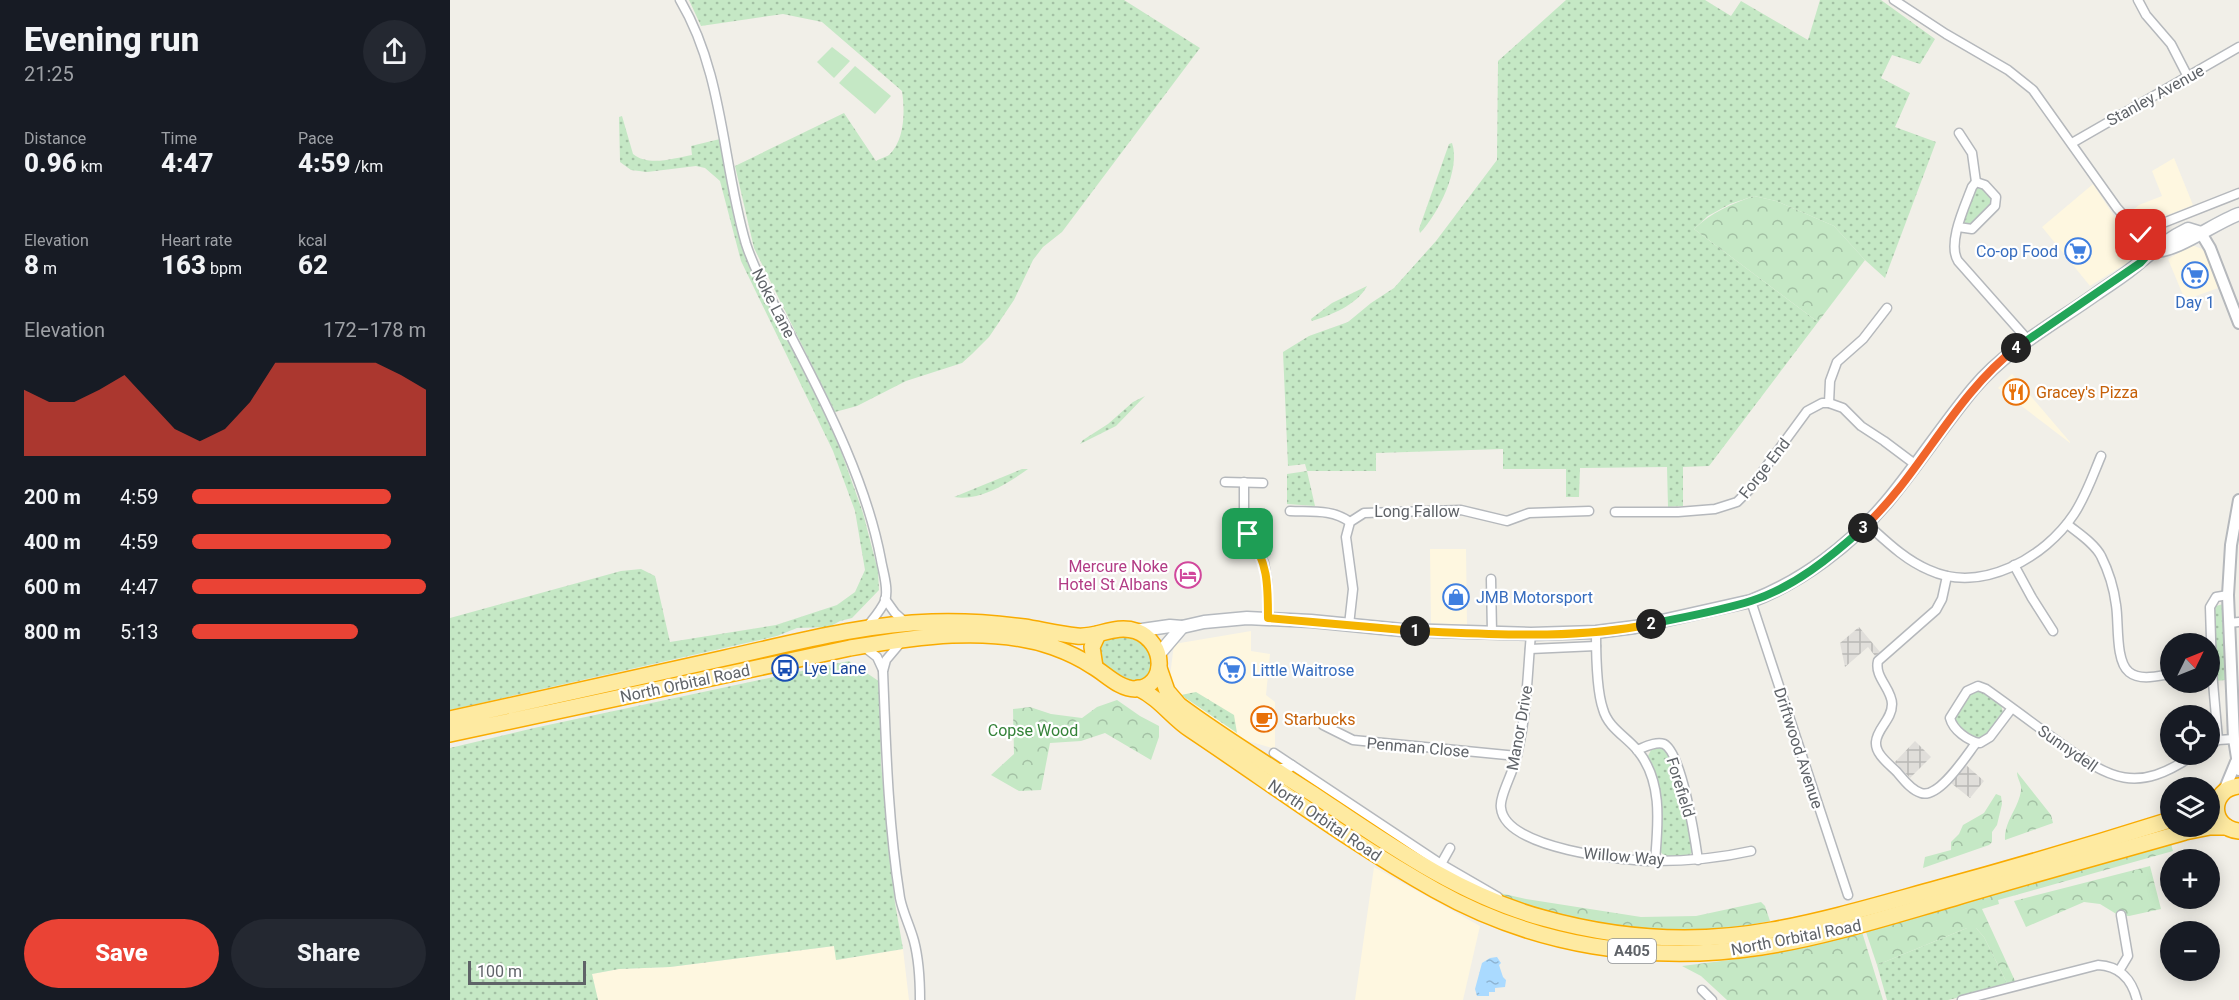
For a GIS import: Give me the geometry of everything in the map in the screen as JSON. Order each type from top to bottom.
[{"type":"highway","name":"North Orbital Road","points":[[450,719],[866,628],[963,622],[1023,627],[1081,637],[1098,634]]},
{"type":"highway","points":[[1119,629],[1135,631],[1150,641],[1159,661],[1151,681],[1138,688],[1125,687],[1095,667],[1091,653],[1093,641],[1098,634],[1119,629]]},
{"type":"highway","name":"North Orbital Road","points":[[450,734],[863,646],[903,640],[972,636],[1019,639],[1054,647],[1095,667]]},
{"type":"highway","name":"North Orbital Road","points":[[1159,661],[1167,691],[1179,705],[1273,760],[1393,847],[1459,885],[1541,918],[1581,927],[1642,936],[1710,937],[1770,930],[1821,920],[1954,884],[2160,823]]},
{"type":"highway","name":"North Orbital Road","points":[[1138,688],[1158,700],[1185,726],[1370,850],[1433,889],[1482,914],[1524,930],[1583,945],[1614,950],[1677,954],[1761,947],[1861,925],[2185,832],[2210,826],[2234,831]]},
{"type":"highway","points":[[2223,795],[2216,811],[2222,823],[2234,831]]},
{"type":"highway","points":[[1459,885],[1468,897],[1479,905],[1482,914]]},
{"type":"main road","points":[[1135,631],[1170,626],[1182,627],[1204,622],[1268,618],[1402,630],[1531,634],[1596,632],[1635,627],[1751,601],[1767,595],[1806,573],[1867,524],[1916,465],[1973,389],[1997,364],[2140,263],[2151,251],[2163,251],[2239,214]]},
{"type":"main road","points":[[1159,661],[1182,627]]},
{"type":"street","name":"Noke Lane","points":[[680,0],[700,42],[713,82],[734,194],[749,251],[823,399],[872,518],[878,540],[885,599]]},
{"type":"street","points":[[1894,0],[1946,34],[1990,58],[2020,79],[2043,102],[2117,208],[2141,235],[2151,251]]},
{"type":"street","points":[[2138,0],[2146,15],[2176,52],[2188,77]]},
{"type":"street","name":"Stanley Avenue","points":[[2072,142],[2239,47]]},
{"type":"street","points":[[1959,134],[1972,153],[1976,182],[1972,187],[1958,228],[1954,250],[1958,261],[2028,340]]},
{"type":"street","points":[[1958,228],[1972,229],[1995,206],[1994,195],[1982,183],[1976,182]]},
{"type":"street","points":[[2141,235],[2153,227],[2239,193]]},
{"type":"street","points":[[2201,232],[2210,248],[2239,324]]},
{"type":"street","points":[[1887,308],[1863,339],[1837,362],[1830,381],[1829,403],[1843,408],[1860,426],[1916,465]]},
{"type":"street","name":"Forge End","points":[[1615,513],[1715,509],[1737,502],[1749,490],[1807,411],[1817,405],[1829,403]]},
{"type":"street","points":[[1867,524],[1917,564],[1937,574],[1957,578],[1982,577],[2014,565],[2048,543],[2067,524],[2084,496],[2102,456]]},
{"type":"street","points":[[1225,482],[1263,483]]},
{"type":"street","points":[[1244,482],[1244,522],[1264,563],[1268,618]]},
{"type":"street","points":[[2223,795],[2238,766],[2234,739],[2234,623],[2228,595],[2231,545],[2239,500]]},
{"type":"street","name":"Long Fallow","points":[[1349,625],[1353,589],[1346,537],[1350,522],[1360,514],[1374,511],[1461,510],[1507,521],[1529,513],[1589,511]]},
{"type":"street","points":[[1290,511],[1331,512],[1341,515],[1350,522]]},
{"type":"street","points":[[2067,524],[2095,548],[2103,560],[2116,604],[2121,658],[2125,667],[2131,674],[2140,677],[2160,676]]},
{"type":"street","points":[[2014,565],[2053,631]]},
{"type":"street","points":[[1947,576],[1942,599],[1936,610],[1878,661],[1879,674],[1892,702],[1891,715],[1876,739],[1877,748],[1911,787],[1920,793],[1935,792],[1976,743],[1987,740],[2012,708]]},
{"type":"street","points":[[1491,579],[1492,633]]},
{"type":"street","points":[[2210,633],[2210,607],[2216,597],[2228,595]]},
{"type":"street","points":[[866,628],[885,599],[894,613],[906,624]]},
{"type":"street","name":"Driftwood Avenue","points":[[1751,601],[1848,895]]},
{"type":"street","name":"Forefield","points":[[1596,632],[1602,709],[1612,726],[1637,750],[1650,771],[1656,794],[1655,861]]},
{"type":"street","name":"Manor Drive","points":[[1505,818],[1500,810],[1501,800],[1517,756],[1531,634]]},
{"type":"street","points":[[903,640],[886,660],[883,670],[887,785],[900,900],[914,940],[920,973],[920,1000]]},
{"type":"street","points":[[863,646],[877,657],[883,670]]},
{"type":"street","points":[[1530,649],[1596,646]]},
{"type":"street","name":"Sunnydell","points":[[1976,743],[1955,729],[1950,718],[1967,691],[1975,686],[1982,687],[2091,765],[2114,776],[2134,779],[2154,776],[2179,765]]},
{"type":"street","name":"Penman Close","points":[[1323,725],[1353,741],[1517,756]]},
{"type":"street","points":[[2220,742],[2234,739]]},
{"type":"street","name":"Forefield","points":[[1637,750],[1659,743],[1671,751],[1684,786],[1698,860]]},
{"type":"street","points":[[1273,760],[1290,768],[1292,765]]},
{"type":"street","points":[[1273,760],[1292,765],[1441,864],[1514,908]]},
{"type":"street","name":"Willow Way","points":[[1505,818],[1516,830],[1537,841],[1599,857],[1655,861],[1698,860],[1751,851]]},
{"type":"street","points":[[1441,864],[1450,848]]},
{"type":"street","points":[[2119,971],[2128,956],[2121,915]]},
{"type":"street","points":[[1962,1000],[2093,965],[2104,965],[2119,971],[2130,982],[2137,1000]]},
{"type":"street","points":[[1701,990],[1712,1000]]},
{"type":"shaded area","points":[[2174,158],[2193,205],[2140,224],[2130,212],[2139,205],[2162,196],[2152,171]]},
{"type":"shaded area","points":[[2093,184],[2114,216],[2133,234],[2137,248],[2135,256],[2127,263],[2090,286],[2042,227]]},
{"type":"shaded area","points":[[2192,245],[2202,249],[2206,254],[2218,288],[2185,300],[2168,259]]},
{"type":"shaded area","points":[[2012,374],[2070,442],[2070,443],[1998,388]]},
{"type":"shaded area","points":[[1430,549],[1466,549],[1467,625],[1431,623]]},
{"type":"shaded area","points":[[1859,627],[1880,652],[1875,656],[1868,647],[1845,667],[1840,643]]},
{"type":"shaded area","points":[[1251,631],[1251,651],[1270,654],[1266,695],[1275,702],[1275,749],[1248,741],[1230,732],[1182,698],[1170,676],[1174,644]]},
{"type":"shaded area","points":[[1915,741],[1931,757],[1910,778],[1895,762]]},
{"type":"shaded area","points":[[1966,765],[1984,781],[1970,798],[1951,783]]},
{"type":"shaded area","points":[[1374,867],[1480,926],[1463,1000],[1355,1000]]},
{"type":"shaded area","points":[[834,946],[837,960],[903,949],[909,1000],[598,1000],[592,974],[619,969],[670,967]]},
{"type":"green space","points":[[689,0],[1124,0],[1200,48],[1062,232],[1043,247],[1033,260],[1014,300],[989,337],[972,354],[962,363],[906,381],[857,406],[835,412],[754,248],[735,166],[844,113],[876,161],[889,155],[901,133],[903,125],[902,91],[822,22],[783,14],[701,26]]},
{"type":"green space","points":[[1566,0],[1705,0],[1731,16],[1741,1],[1808,40],[1820,0],[1881,0],[1935,39],[1920,64],[1892,55],[1881,78],[1910,93],[1895,127],[1936,142],[1885,278],[1834,226],[1776,201],[1754,196],[1730,204],[1708,216],[1694,229],[1818,322],[1709,466],[1683,467],[1683,506],[1668,507],[1667,467],[1580,468],[1579,497],[1566,497],[1566,469],[1503,469],[1503,449],[1376,453],[1376,471],[1307,471],[1305,464],[1288,466],[1283,352],[1309,336],[1348,322],[1394,288],[1436,241],[1497,160],[1498,61]]},
{"type":"green space","points":[[832,47],[850,61],[834,78],[817,62]]},
{"type":"green space","points":[[855,66],[891,96],[875,114],[839,83]]},
{"type":"green space","points":[[622,116],[633,154],[646,160],[662,161],[692,155],[691,146],[720,139],[740,226],[830,420],[863,513],[878,571],[879,590],[852,618],[829,627],[797,628],[777,636],[450,710],[450,618],[621,571],[641,569],[655,576],[670,642],[776,625],[837,605],[855,592],[865,570],[855,511],[833,451],[741,261],[720,181],[705,168],[696,166],[647,172],[631,170],[620,162],[619,117]]},
{"type":"green space","points":[[1452,143],[1454,154],[1451,178],[1434,215],[1420,233],[1419,229],[1449,144]]},
{"type":"green space","points":[[1978,187],[1988,192],[1994,203],[1972,226],[1963,225],[1974,190]]},
{"type":"green space","points":[[1754,196],[1776,201],[1834,226],[1865,260],[1818,322],[1694,229],[1722,209]]},
{"type":"green space","points":[[1367,286],[1363,293],[1350,304],[1312,321],[1311,319],[1332,303]]},
{"type":"green space","points":[[1145,396],[1116,426],[1080,444],[1133,402]]},
{"type":"green space","points":[[1022,469],[1028,469],[993,490],[973,497],[954,497]]},
{"type":"green space","points":[[1307,471],[1315,506],[1287,504],[1287,474]]},
{"type":"green space","points":[[2223,604],[2225,680],[2220,681],[2220,633],[2215,633],[2216,606]]},
{"type":"green space","points":[[1110,636],[1130,638],[1144,646],[1153,656],[1152,672],[1142,680],[1135,682],[1117,676],[1106,667],[1098,659],[1101,640]]},
{"type":"green space","points":[[849,661],[880,682],[881,764],[895,903],[903,949],[836,960],[834,946],[670,967],[619,969],[592,974],[598,1000],[450,1000],[450,748]]},
{"type":"green space","points":[[1980,689],[2001,704],[2003,713],[1987,736],[1976,740],[1958,727],[1955,717],[1963,702]]},
{"type":"green space","points":[[1196,692],[1234,715],[1237,733],[1181,695]]},
{"type":"green space","name":"Copse Wood","points":[[1117,700],[1159,726],[1159,737],[1151,760],[1105,733],[1081,741],[1050,743],[1041,790],[1019,791],[991,775],[1014,754],[1013,709],[1030,707],[1051,714],[1082,718],[1097,707]]},
{"type":"green space","points":[[1660,746],[1667,752],[1673,764],[1683,794],[1693,851],[1688,857],[1666,858],[1659,850],[1647,758],[1651,750]]},
{"type":"green space","points":[[2017,772],[2051,815],[2053,823],[2005,840],[2007,827],[2020,797],[2021,786]]},
{"type":"green space","points":[[1996,794],[2001,796],[2002,804],[1997,825],[1992,832],[1992,842],[1923,868],[1925,857],[1951,850],[1951,842],[1959,834],[1963,825],[1984,813]]},
{"type":"green space","points":[[2170,841],[2172,849],[2160,849],[2160,855],[1998,900],[1999,904],[1982,909],[2016,983],[2008,985],[1984,937],[1976,928],[1967,928],[1877,965],[1866,932],[1993,890]]},
{"type":"green space","points":[[2150,866],[2161,909],[2129,916],[2118,915],[2100,904],[2084,902],[2026,927],[2014,901]]},
{"type":"green space","points":[[1491,891],[1526,899],[1641,917],[1696,916],[1761,902],[1765,906],[1770,921],[1714,929],[1656,929],[1627,926],[1570,917],[1510,900]]},
{"type":"green space","points":[[1967,928],[1976,928],[1984,937],[2008,985],[1948,1000],[1887,1000],[1877,965]]},
{"type":"green space","points":[[1862,932],[1883,1000],[1727,1000],[1701,976],[1682,966],[1769,955]]},
{"type":"water","points":[[1497,957],[1506,980],[1505,987],[1495,988],[1495,992],[1489,992],[1489,996],[1477,996],[1475,989],[1482,963]]},
{"type":"place","name":"Co-op Food","points":[[2078,251]]},
{"type":"place","name":"Day 1","points":[[2195,275]]},
{"type":"place","name":"Gracey's Pizza","points":[[2016,392]]},
{"type":"place","name":"Mercure Noke Hotel St Albans","points":[[1188,575]]},
{"type":"place","name":"JMB Motorsport","points":[[1456,597]]},
{"type":"place","name":"Lye Lane","points":[[785,668]]},
{"type":"place","name":"Little Waitrose","points":[[1232,670]]},
{"type":"place","name":"Starbucks","points":[[1264,719]]},
{"type":"route","points":[[1248,534],[1257,546],[1264,563],[1268,618],[1402,630],[1531,634],[1596,632],[1635,627],[1751,601],[1785,586],[1806,573],[1867,524],[1902,484],[1973,389],[1997,364],[2015,348],[2140,263],[2151,251],[2141,235]]}]
